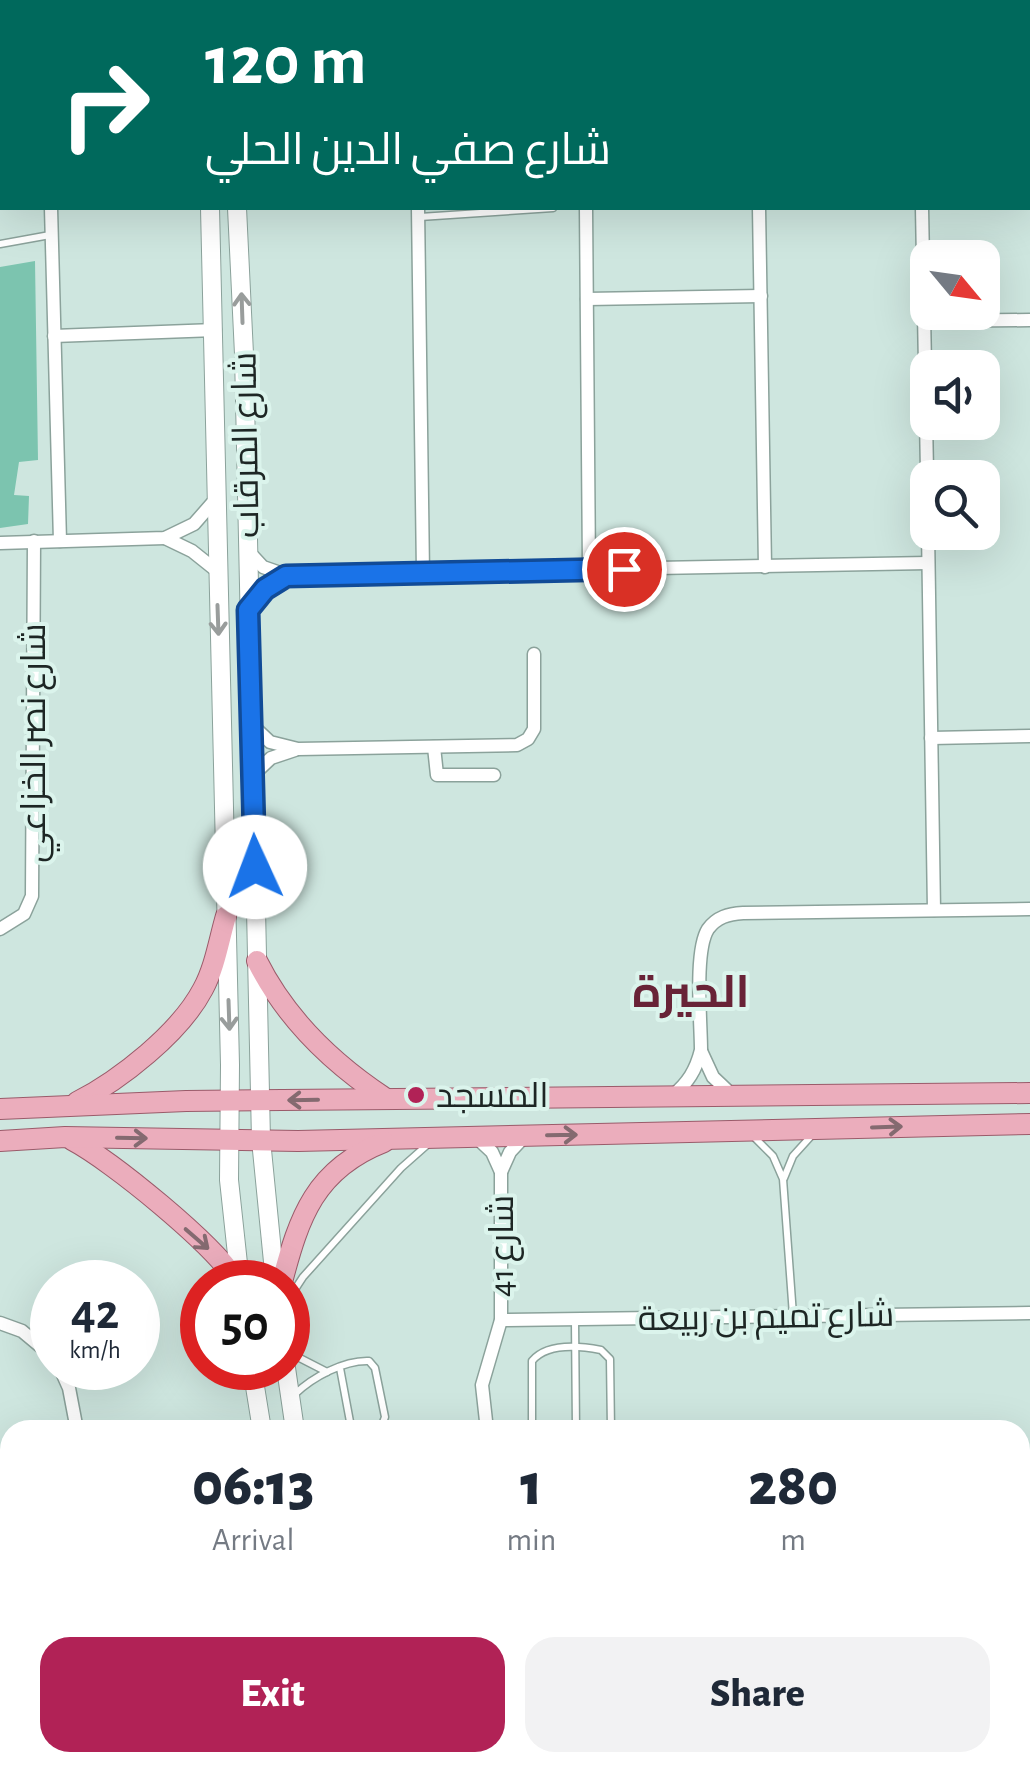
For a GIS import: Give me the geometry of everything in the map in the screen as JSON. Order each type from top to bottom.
[{"type":"main road","name":"شارع المرقاب","points":[[210,210],[229,1180],[236,1260]]},
{"type":"main road","name":"شارع المرقاب","points":[[237,210],[244,354],[260,1100],[276,1260]]},
{"type":"main road","points":[[71,1105],[115,1080],[194,1004],[210,971],[226,916]]},
{"type":"main road","points":[[257,960],[282,1002],[318,1044],[386,1099]]},
{"type":"main road","points":[[0,1108],[230,1100],[1030,1093]]},
{"type":"main road","points":[[0,1141],[66,1137],[391,1139],[1030,1124]]},
{"type":"main road","points":[[66,1137],[122,1174],[221,1260]]},
{"type":"main road","points":[[286,1260],[315,1194],[348,1160],[391,1139]]},
{"type":"main road","points":[[256,1390],[260,1420]]},
{"type":"main road","points":[[289,1390],[293,1420]]},
{"type":"street","points":[[51,210],[60,541]]},
{"type":"street","points":[[586,210],[589,570]]},
{"type":"street","points":[[760,210],[765,566]]},
{"type":"street","points":[[922,210],[923,240]]},
{"type":"street","points":[[418,212],[423,573]]},
{"type":"street","points":[[588,299],[761,296]]},
{"type":"street","points":[[1000,320],[1030,320]]},
{"type":"street","points":[[54,336],[215,330]]},
{"type":"street","points":[[924,330],[927,460]]},
{"type":"street","points":[[0,544],[165,538],[194,524],[215,500]]},
{"type":"street","points":[[165,538],[192,550],[216,571]]},
{"type":"street","name":"شارع نصر الخزاعي","points":[[0,929],[24,914],[32,896],[34,542]]},
{"type":"street","points":[[246,549],[264,567],[286,576],[928,564]]},
{"type":"street","points":[[928,550],[934,910]]},
{"type":"street","points":[[248,610],[265,589],[286,576]]},
{"type":"street","points":[[252,776],[271,758],[298,750],[517,745],[528,739],[534,722],[534,654]]},
{"type":"street","points":[[251,723],[270,742],[298,750]]},
{"type":"street","points":[[931,738],[1030,736]]},
{"type":"street","points":[[434,747],[436,772],[440,776],[494,775]]},
{"type":"street","points":[[672,1096],[692,1076],[701,1050],[702,950],[710,927],[730,914],[1030,909]]},
{"type":"street","points":[[701,1050],[713,1076],[734,1096]]},
{"type":"street","name":"شارع 41","points":[[486,1420],[482,1384],[501,1320],[501,1172],[510,1152],[524,1136]]},
{"type":"street","name":"شارع 41","points":[[476,1137],[492,1152],[501,1172]]},
{"type":"street","name":"شارع تميم بن ربيعة","points":[[501,1320],[1030,1312]]},
{"type":"street","points":[[0,1323],[30,1338]]},
{"type":"street","points":[[69,1390],[74,1420]]},
{"type":"lane","points":[[418,212],[486,210]]},
{"type":"lane","points":[[0,244],[52,235]]},
{"type":"lane","points":[[783,1179],[800,1146],[818,1129]]},
{"type":"lane","points":[[744,1131],[773,1156],[783,1179],[794,1316]]},
{"type":"lane","points":[[310,1268],[401,1168],[438,1137]]},
{"type":"lane","points":[[575,1319],[576,1420]]},
{"type":"lane","points":[[532,1420],[532,1361],[542,1351],[576,1348],[602,1350],[610,1359],[611,1420]]},
{"type":"lane","points":[[290,1399],[328,1372],[369,1361],[374,1368],[383,1420]]},
{"type":"lane","points":[[310,1363],[328,1372]]},
{"type":"lane","points":[[340,1368],[350,1420]]},
{"type":"green space","points":[[35,261],[38,460],[19,462],[14,495],[29,496],[28,524],[0,528],[0,267]]},
{"type":"place","name":"المسجد","points":[[416,1095]]},
{"type":"district","name":"الحيرة","points":[[691,991]]},
{"type":"route","points":[[255,867],[248,610],[265,589],[286,576],[624,569]]}]
